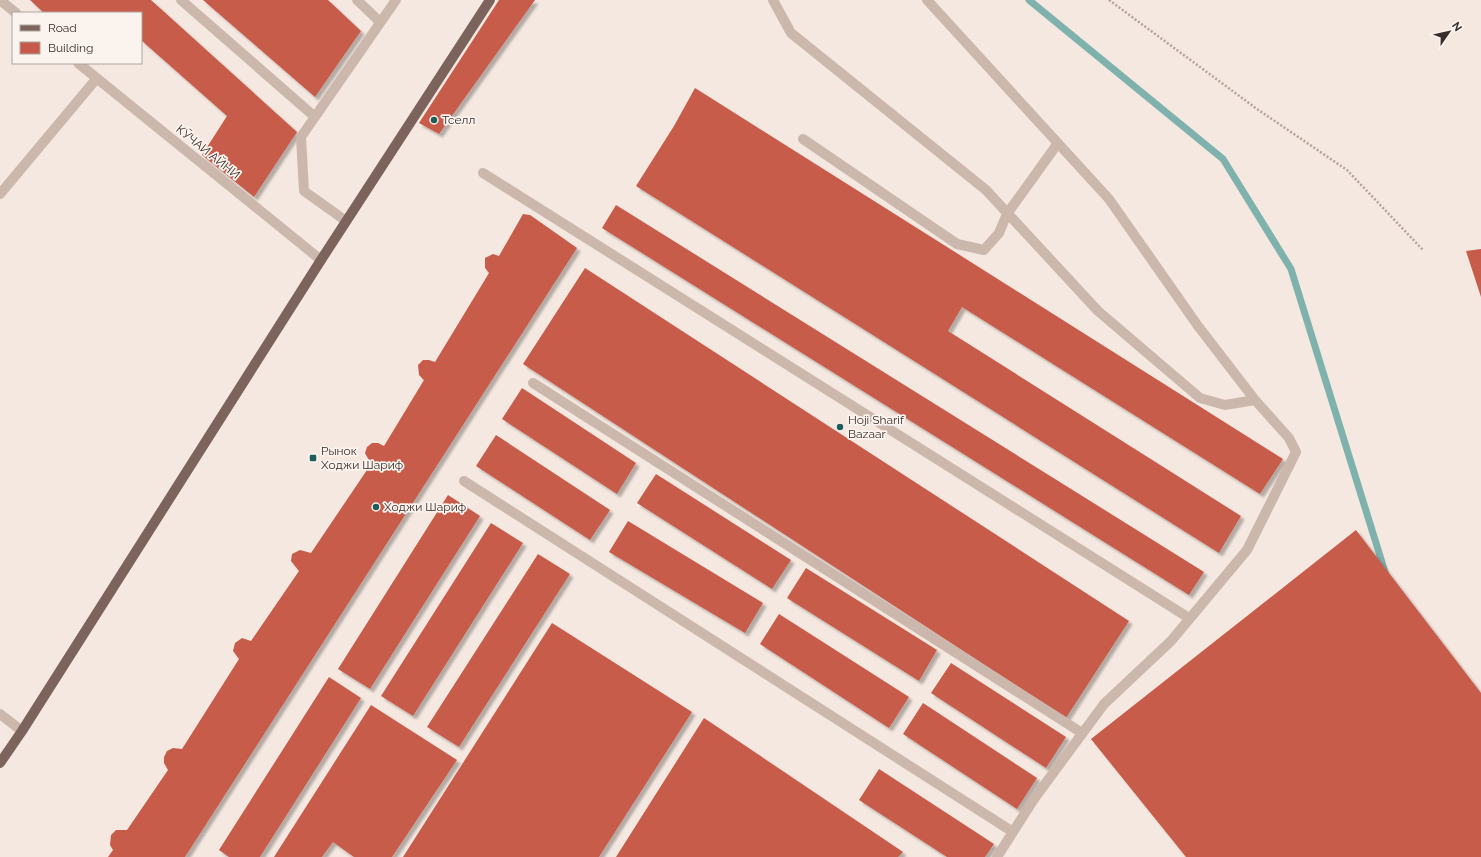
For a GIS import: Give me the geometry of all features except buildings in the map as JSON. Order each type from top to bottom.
[{"type":"main road","points":[[0,763],[22,731],[346,221],[490,0]]},
{"type":"street","points":[[0,0],[15,12]]},
{"type":"street","points":[[181,0],[315,117]]},
{"type":"street","points":[[357,0],[380,22]]},
{"type":"street","points":[[346,221],[304,191],[301,137],[396,0]]},
{"type":"street","points":[[773,0],[791,33],[986,190],[1098,311],[1200,398],[1225,405],[1255,400]]},
{"type":"street","points":[[927,0],[1109,199],[1198,326],[1255,400],[1289,438],[1296,452],[1247,550],[1171,640],[1104,704],[1034,798],[997,857]]},
{"type":"street","name":"КӮЧАИ АЙНИ","points":[[79,64],[321,260]]},
{"type":"street","points":[[0,194],[97,78]]},
{"type":"street","points":[[803,139],[956,244],[984,250],[999,233],[1007,214],[1058,143]]},
{"type":"street","points":[[483,173],[1189,618]]},
{"type":"street","points":[[533,383],[1082,734]]},
{"type":"street","points":[[464,481],[1013,832]]},
{"type":"street","points":[[0,714],[22,731]]},
{"type":"path","points":[[1109,0],[1257,109],[1347,170],[1423,250]]},
{"type":"waterway","points":[[1029,0],[1223,159],[1291,269],[1385,572]]},
{"type":"place","name":"Тселл","points":[[434,120]]},
{"type":"place","name":"Hoji Sharif Bazaar","points":[[840,427]]},
{"type":"place","name":"Рынок Ходжи Шариф","points":[[313,458]]},
{"type":"place","name":"Ходжи Шариф","points":[[376,507]]}]
